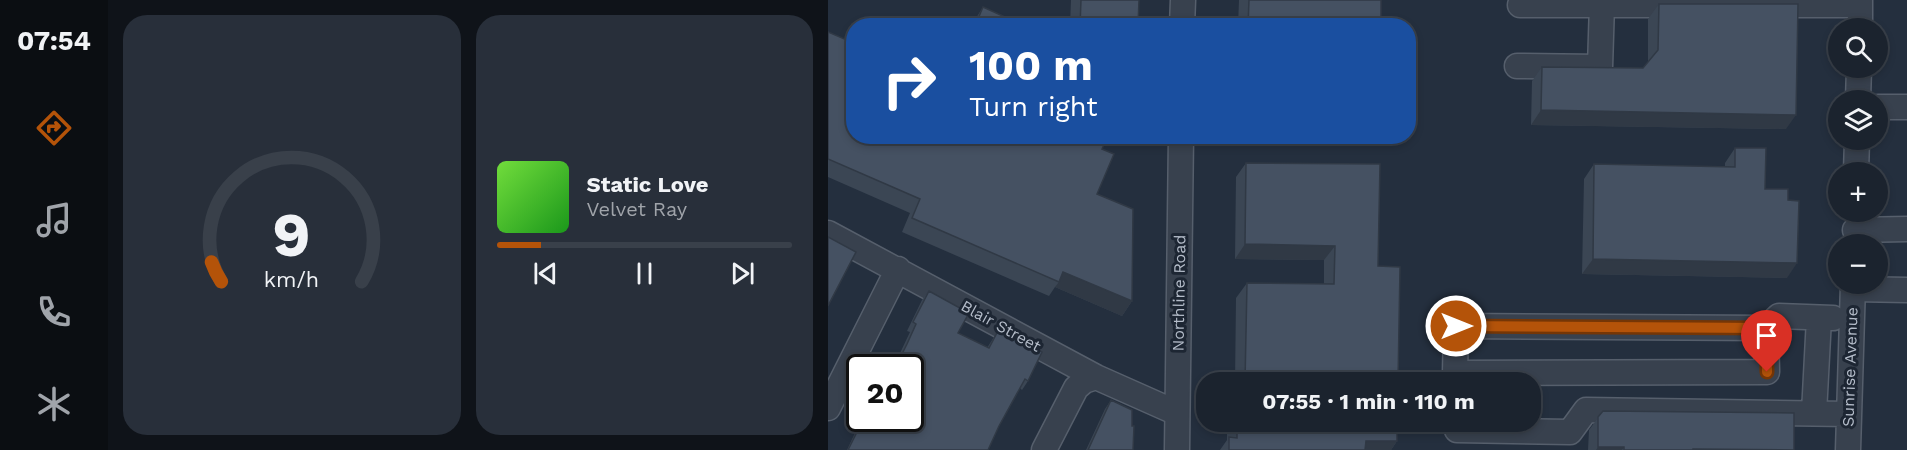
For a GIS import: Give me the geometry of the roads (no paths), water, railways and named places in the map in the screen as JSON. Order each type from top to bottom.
[{"type":"street","points":[[1182,18],[1183,0]]},
{"type":"street","points":[[1521,4],[1860,2],[1860,18]]},
{"type":"street","points":[[1517,66],[1600,67],[1602,4]]},
{"type":"street","points":[[1888,107],[1907,106]]},
{"type":"street","name":"Northline Road","points":[[1177,450],[1181,144]]},
{"type":"street","points":[[1855,229],[1907,229]]},
{"type":"street","name":"Blair Street","points":[[828,233],[1096,377],[1177,413]]},
{"type":"street","points":[[828,408],[898,269]]},
{"type":"street","points":[[1888,289],[1907,290]]},
{"type":"street","name":"Sunrise Avenue","points":[[1848,450],[1853,294]]},
{"type":"street","points":[[1766,328],[1767,372],[1455,373],[1456,326],[1766,328],[1779,316],[1852,318]]},
{"type":"street","points":[[1815,405],[1819,318]]},
{"type":"street","points":[[1044,450],[1077,388],[1084,381],[1096,377]]},
{"type":"street","points":[[1541,431],[1570,432],[1586,410],[1849,405]]}]
